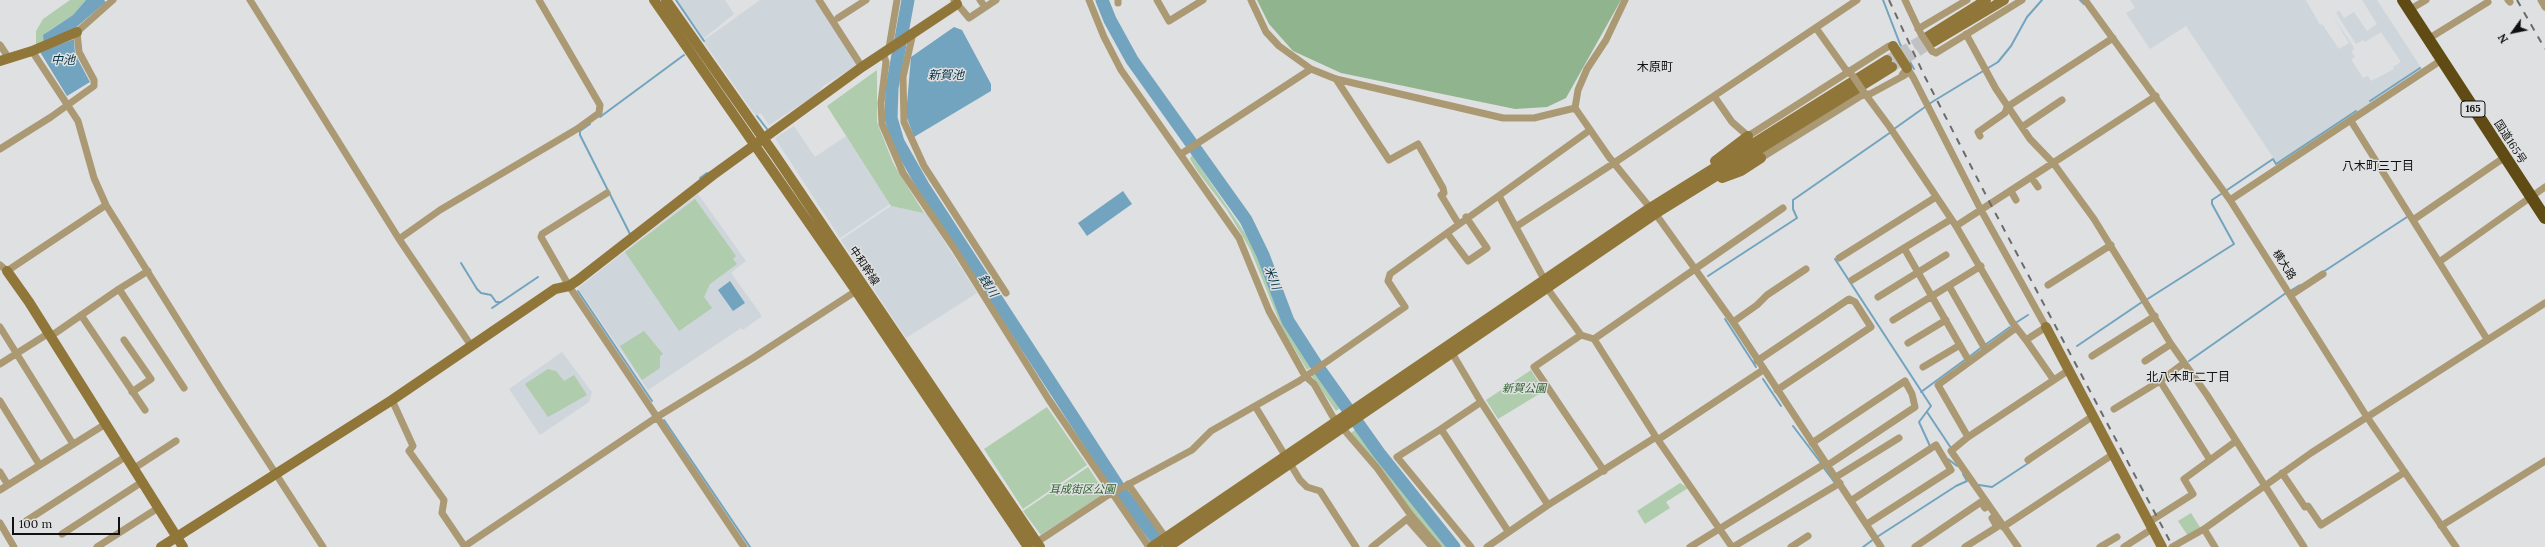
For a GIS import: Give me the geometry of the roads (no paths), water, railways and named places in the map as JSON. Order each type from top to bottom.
[{"type":"highway","name":"国道165号","points":[[2406,5],[2428,38],[2440,61],[2545,218]]},
{"type":"street","points":[[0,45],[4,59],[32,51],[77,32],[113,0]]},
{"type":"street","points":[[250,0],[399,239],[472,347]]},
{"type":"street","points":[[399,239],[440,210],[577,129],[600,113],[600,105],[539,0]]},
{"type":"street","name":"中和幹線","points":[[654,0],[759,142],[1034,546]]},
{"type":"street","name":"中和幹線","points":[[666,0],[856,291],[1034,546]]},
{"type":"street","points":[[819,0],[862,67]]},
{"type":"street","points":[[838,18],[866,0]]},
{"type":"street","points":[[897,0],[888,49],[881,103],[882,124],[885,134],[903,174],[982,290],[1049,400],[1149,547]]},
{"type":"street","points":[[980,0],[985,7]]},
{"type":"street","points":[[161,547],[392,400],[472,347],[555,289],[569,286],[759,142],[862,67],[956,2],[969,18],[996,0]]},
{"type":"street","points":[[1089,0],[1104,38],[1122,70],[1182,153],[1239,238],[1269,311],[1307,374],[1341,424],[1377,468],[1410,514],[1438,547]]},
{"type":"street","points":[[1158,0],[1169,21],[1203,0]]},
{"type":"street","points":[[1251,0],[1257,16],[1271,38],[1289,55],[1311,69],[1336,79],[1503,118],[1534,118],[1575,108]]},
{"type":"street","points":[[1625,0],[1606,40],[1587,69],[1578,90],[1575,108],[1614,163],[1652,211],[1733,322],[1763,370],[1852,500],[1881,547]]},
{"type":"street","points":[[1517,226],[1614,163],[1857,0]]},
{"type":"street","points":[[1905,0],[1925,39],[1936,53],[2022,0]]},
{"type":"street","points":[[1925,39],[1967,0]]},
{"type":"street","points":[[1925,39],[1986,0]]},
{"type":"street","points":[[1925,39],[2004,0]]},
{"type":"street","name":"横大路","points":[[2085,0],[2230,200],[2367,417],[2456,547]]},
{"type":"street","points":[[2406,5],[2426,0]]},
{"type":"street","points":[[2541,0],[2545,7]]},
{"type":"street","points":[[2428,38],[2488,2]]},
{"type":"street","points":[[1816,28],[1846,70],[1852,74],[1863,93],[1889,126],[1950,220],[1956,226],[1982,266],[2016,328],[2053,380]]},
{"type":"street","points":[[0,149],[51,117],[95,83],[80,56],[77,32]]},
{"type":"street","points":[[910,34],[903,77],[904,122],[924,166],[996,282],[1006,293]]},
{"type":"street","points":[[1966,34],[2007,107],[2030,139],[2053,163],[2111,245],[2184,363],[2207,394],[2304,547]]},
{"type":"street","points":[[1980,136],[1978,132],[2005,113],[2007,107],[2113,38]]},
{"type":"street","points":[[1694,185],[1727,150],[1852,74],[1883,50],[1893,46],[1904,71],[1912,79],[1981,210],[2069,370],[2112,455],[2162,547]]},
{"type":"street","points":[[32,51],[68,103],[78,121],[92,173],[106,205],[274,474],[323,547]]},
{"type":"street","points":[[2230,200],[2440,61]]},
{"type":"street","points":[[1153,547],[1169,544],[1288,460],[1652,211],[1890,64]]},
{"type":"street","points":[[1182,153],[1311,69]]},
{"type":"street","points":[[1694,185],[1741,171],[1863,93],[1870,94],[1904,71]]},
{"type":"street","points":[[1336,79],[1389,160],[1418,144],[1443,188],[1444,193],[1441,195],[1458,223]]},
{"type":"street","points":[[1714,96],[1732,122],[1748,136]]},
{"type":"street","points":[[1956,226],[2156,96]]},
{"type":"street","points":[[2022,127],[2062,100]]},
{"type":"street","points":[[2351,121],[2487,339]]},
{"type":"street","points":[[1034,546],[1113,493],[1140,480],[1192,450],[1211,432],[1326,362],[1405,307],[1388,280],[1388,277],[1466,217],[1499,196],[1590,130]]},
{"type":"street","points":[[2413,220],[2505,157]]},
{"type":"street","points":[[2031,177],[2038,187]]},
{"type":"street","points":[[2438,262],[2545,187]]},
{"type":"street","points":[[2010,191],[2016,200]]},
{"type":"street","points":[[607,193],[542,234],[540,237],[569,286],[744,547]]},
{"type":"street","points":[[1499,196],[1517,226],[1546,283],[1581,335],[1594,339],[1658,438],[1733,547],[1838,480],[1899,438]]},
{"type":"street","points":[[1839,258],[1936,198]]},
{"type":"street","points":[[106,205],[3,268],[50,335],[104,425],[183,547]]},
{"type":"street","points":[[1594,339],[1783,208]]},
{"type":"street","points":[[1447,233],[1468,261],[1487,248],[1466,217]]},
{"type":"street","points":[[1852,280],[1950,220]]},
{"type":"street","points":[[2048,285],[2111,245]]},
{"type":"street","points":[[1904,248],[1969,360]]},
{"type":"street","points":[[1878,297],[1946,255]]},
{"type":"street","points":[[1893,320],[1982,266]]},
{"type":"street","points":[[1733,322],[1757,305],[1767,295],[1806,269]]},
{"type":"street","points":[[0,364],[50,335],[148,271]]},
{"type":"street","points":[[2289,292],[2323,274]]},
{"type":"street","points":[[982,290],[996,282]]},
{"type":"street","points":[[1361,410],[1452,353],[1546,283]]},
{"type":"street","points":[[1949,286],[1985,349]]},
{"type":"street","points":[[119,289],[184,388]]},
{"type":"street","points":[[392,400],[413,446],[409,451],[444,500],[442,513],[465,546],[657,417],[856,291]]},
{"type":"street","points":[[1757,361],[1849,299],[1855,302],[1871,327],[1777,390]]},
{"type":"street","points":[[2172,547],[2204,529],[2282,473],[2487,339],[2545,303]]},
{"type":"street","points":[[81,315],[145,410]]},
{"type":"street","points":[[2092,356],[2154,316]]},
{"type":"street","points":[[1908,343],[1946,320]]},
{"type":"street","points":[[0,327],[73,444]]},
{"type":"street","points":[[2026,340],[2046,327]]},
{"type":"street","points":[[1968,437],[1938,385],[1969,360],[2016,328]]},
{"type":"street","points":[[1581,335],[1534,367],[1604,471]]},
{"type":"street","points":[[124,340],[150,379],[132,392]]},
{"type":"street","points":[[2145,361],[2172,344]]},
{"type":"street","points":[[1923,367],[1960,345]]},
{"type":"street","points":[[1452,353],[1481,402],[1548,504]]},
{"type":"street","points":[[2114,409],[2160,381],[2184,363]]},
{"type":"street","points":[[1487,547],[1548,504],[1658,438],[1763,370]]},
{"type":"street","points":[[2018,547],[1950,451],[1968,437],[2069,370]]},
{"type":"street","points":[[1690,547],[1827,464],[1915,408],[1912,394],[1906,380],[1812,443]]},
{"type":"street","points":[[2160,381],[2210,460]]},
{"type":"street","points":[[0,401],[40,464]]},
{"type":"street","points":[[1470,547],[1397,457],[1481,402]]},
{"type":"street","points":[[1254,406],[1307,487],[1320,491],[1356,547]]},
{"type":"street","points":[[2028,460],[2093,416]]},
{"type":"street","points":[[0,490],[104,425]]},
{"type":"street","points":[[1441,429],[1508,531]]},
{"type":"street","points":[[133,469],[176,441]]},
{"type":"street","points":[[2124,547],[2150,525],[2193,494],[2184,479],[2236,441]]},
{"type":"street","points":[[1852,500],[1936,446],[1951,470],[1867,524]]},
{"type":"street","points":[[2003,526],[2112,455]]},
{"type":"street","points":[[26,521],[125,457]]},
{"type":"street","points":[[2441,526],[2545,461]]},
{"type":"street","points":[[0,472],[8,485]]},
{"type":"street","points":[[2282,473],[2305,507],[2308,506],[2321,525],[2405,472]]},
{"type":"street","points":[[62,534],[142,482]]},
{"type":"street","points":[[1127,485],[1169,544]]},
{"type":"street","points":[[1915,547],[1981,502],[1997,526],[1965,547]]},
{"type":"street","points":[[97,547],[158,508]]},
{"type":"street","points":[[1372,547],[1407,519],[1432,547]]},
{"type":"street","points":[[0,523],[14,547]]},
{"type":"street","points":[[2204,529],[2215,547]]},
{"type":"street","points":[[1791,547],[1808,536]]},
{"type":"street","points":[[2100,547],[2117,537]]},
{"type":"water","points":[[86,0],[104,0],[106,2],[73,30],[44,43],[43,35],[73,15]]},
{"type":"water","name":"新賀池","points":[[954,27],[962,30],[991,84],[991,91],[914,137],[906,115],[911,57]]},
{"type":"water","name":"中池","points":[[74,39],[75,54],[90,82],[67,96],[40,52]]},
{"type":"water","points":[[1123,191],[1132,204],[1087,236],[1078,223]]},
{"type":"water","points":[[730,281],[745,303],[733,311],[718,290]]},
{"type":"waterway","points":[[676,0],[704,41]]},
{"type":"waterway","name":"銭川","points":[[908,0],[892,88],[891,118],[898,142],[923,186],[1123,494],[1162,547]]},
{"type":"waterway","name":"米川","points":[[1102,0],[1110,20],[1132,60],[1246,220],[1263,255],[1288,321],[1315,363],[1379,453],[1454,547]]},
{"type":"waterway","points":[[1883,0],[1900,44],[1914,69]]},
{"type":"waterway","points":[[1894,129],[1932,102],[1998,62],[2011,46],[2027,17],[2042,0]]},
{"type":"waterway","points":[[2080,0],[2084,4]]},
{"type":"waterway","points":[[600,117],[684,55]]},
{"type":"waterway","points":[[2370,101],[2420,68]]},
{"type":"waterway","points":[[2227,190],[2273,159],[2276,164],[2356,111]]},
{"type":"waterway","points":[[757,116],[767,129]]},
{"type":"waterway","points":[[590,124],[580,131],[580,135],[630,234]]},
{"type":"waterway","points":[[1708,276],[1797,218],[1793,209],[1793,200],[1891,132]]},
{"type":"waterway","points":[[700,178],[707,173]]},
{"type":"waterway","points":[[2146,300],[2234,244],[2212,204],[2212,200],[2221,194]]},
{"type":"waterway","points":[[2323,272],[2407,217]]},
{"type":"waterway","points":[[1835,259],[1931,406],[1919,422],[1930,446]]},
{"type":"waterway","points":[[461,263],[477,289],[481,293],[491,295],[496,302],[501,302],[538,277],[492,308]]},
{"type":"waterway","points":[[2290,291],[2300,285]]},
{"type":"waterway","points":[[578,291],[652,401]]},
{"type":"waterway","points":[[2189,361],[2286,293]]},
{"type":"waterway","points":[[2077,346],[2142,302]]},
{"type":"waterway","points":[[2017,322],[2028,315]]},
{"type":"waterway","points":[[1725,319],[1756,367]]},
{"type":"waterway","points":[[1985,345],[2010,327]]},
{"type":"waterway","points":[[1969,357],[1982,347]]},
{"type":"waterway","points":[[1921,392],[1966,359]]},
{"type":"waterway","points":[[1763,379],[1781,406]]},
{"type":"waterway","points":[[1927,412],[1951,448]]},
{"type":"waterway","points":[[664,420],[750,547]]},
{"type":"waterway","points":[[1793,426],[1821,463]]},
{"type":"waterway","points":[[1948,459],[1957,466]]},
{"type":"waterway","points":[[1979,485],[1992,487],[2030,462]]},
{"type":"waterway","points":[[1823,467],[1835,483]]},
{"type":"waterway","points":[[1877,537],[1956,486],[1967,481],[1963,474]]},
{"type":"waterway","points":[[1863,547],[1874,539]]},
{"type":"tunnel","points":[[1887,60],[1927,37]]},
{"type":"tunnel","points":[[1892,67],[1930,44]]},
{"type":"railway","points":[[1889,0],[1925,77],[1990,203],[2173,547]]},
{"type":"railway","points":[[2517,0],[2545,49]]},
{"type":"district","name":"木原町","points":[[1655,68]]},
{"type":"district","name":"八木町三丁目","points":[[2378,167]]},
{"type":"district","name":"北八木町二丁目","points":[[2188,378]]},
{"type":"park label","name":"新賀公園","points":[[1524,389]]},
{"type":"park label","name":"耳成街区公園","points":[[1082,490]]}]
